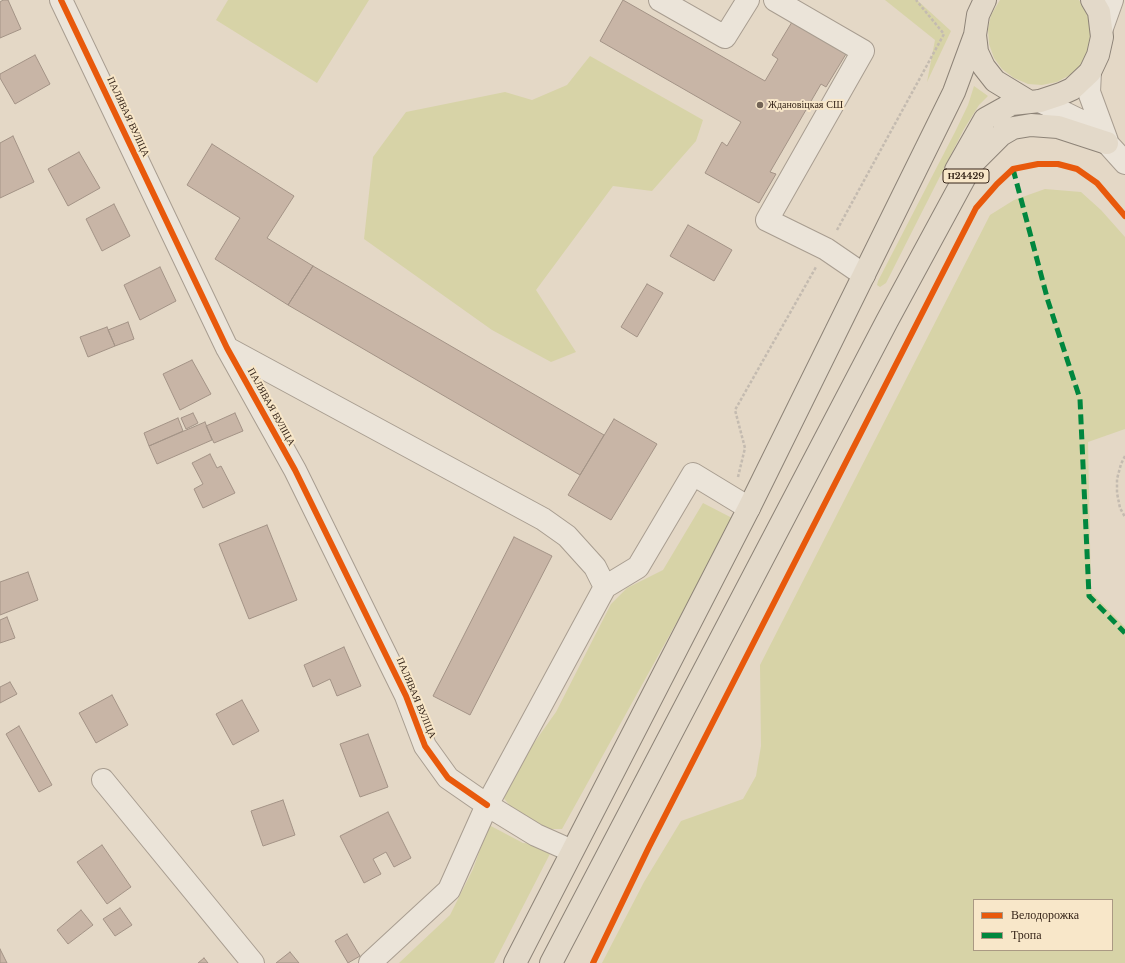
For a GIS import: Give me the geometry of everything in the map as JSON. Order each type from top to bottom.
[{"type":"main road","name":"Н24429","points":[[977,12],[977,52],[984,67],[995,81],[1034,101],[1061,94],[1072,88],[1090,72],[1098,56],[1102,37],[1099,12],[1092,0]]},
{"type":"main road","points":[[515,963],[749,508],[954,92],[977,12]]},
{"type":"main road","points":[[551,963],[887,321],[935,212],[985,119],[1012,104],[1034,101]]},
{"type":"main road","name":"Н24429","points":[[887,321],[972,164],[1001,135],[1013,128],[1031,125],[1058,127],[1107,143]]},
{"type":"street","name":"ПАЛЯВАЯ ВУЛІЦА","points":[[62,0],[227,348],[295,470],[406,696],[425,746],[448,778],[536,835],[572,851]]},
{"type":"street","points":[[660,0],[725,37],[748,0]]},
{"type":"street","points":[[775,0],[863,51],[767,220],[826,249],[864,275]]},
{"type":"street","points":[[1102,28],[1112,0]]},
{"type":"street","name":"Н24429","points":[[1090,72],[1089,92],[1107,143]]},
{"type":"street","name":"Н24429","points":[[1034,101],[1081,120],[1107,143],[1125,163]]},
{"type":"street","points":[[227,348],[544,519],[567,536],[595,567],[605,587]]},
{"type":"street","points":[[370,963],[448,890],[487,804],[605,587],[638,567],[693,474],[749,508]]},
{"type":"street","points":[[103,780],[253,963]]},
{"type":"path","points":[[1125,456],[1120,464],[1117,479],[1117,493],[1120,508],[1125,517]]},
{"type":"shaded area","points":[[228,0],[369,0],[317,83],[216,20]]},
{"type":"shaded area","points":[[885,0],[917,0],[951,31],[927,82],[935,40]]},
{"type":"shaded area","points":[[1000,0],[1079,0],[1085,9],[1090,23],[1091,38],[1088,52],[1081,65],[1070,75],[1057,82],[1042,85],[1028,84],[1014,78],[1002,69],[994,58],[989,44],[988,29],[991,15]]},
{"type":"shaded area","points":[[590,56],[703,120],[696,141],[652,191],[613,186],[536,290],[576,352],[551,362],[492,330],[364,239],[373,157],[406,112],[505,92],[532,100],[567,85]]},
{"type":"shaded area","points":[[974,86],[988,96],[979,105],[964,129],[886,283],[880,287],[877,285],[878,281],[955,132],[968,105]]},
{"type":"shaded area","points":[[1045,189],[1081,192],[1101,210],[1125,237],[1125,429],[1088,442],[1091,592],[1125,627],[1125,963],[602,963],[644,882],[681,821],[743,799],[756,776],[761,746],[760,665],[990,215],[1014,200]]},
{"type":"shaded area","points":[[703,503],[734,519],[562,829],[529,829],[502,796],[526,754],[556,712],[611,604],[627,588],[663,570]]},
{"type":"shaded area","points":[[489,825],[523,843],[554,846],[494,963],[399,963],[450,915],[473,869]]},
{"type":"building","points":[[3,0],[8,0],[21,29],[0,38],[0,2]]},
{"type":"building","name":"Ждановіцкая СШ","points":[[623,0],[765,81],[778,59],[772,55],[792,22],[846,54],[826,87],[821,84],[770,172],[776,174],[759,203],[705,173],[722,142],[727,146],[741,122],[600,41]]},
{"type":"building","points":[[35,55],[50,84],[15,104],[0,78],[0,74]]},
{"type":"building","points":[[13,136],[34,182],[0,198],[0,143]]},
{"type":"building","points":[[212,144],[294,196],[267,238],[313,266],[288,305],[215,259],[240,218],[187,185]]},
{"type":"building","points":[[79,152],[100,188],[68,206],[48,169]]},
{"type":"building","points":[[114,204],[130,236],[102,251],[86,219]]},
{"type":"building","points":[[688,225],[732,250],[714,281],[670,256]]},
{"type":"building","points":[[313,266],[604,435],[580,475],[288,305]]},
{"type":"building","points":[[160,267],[176,301],[140,320],[124,285]]},
{"type":"building","points":[[647,284],[663,293],[637,337],[621,327]]},
{"type":"building","points":[[128,322],[134,339],[115,346],[108,330]]},
{"type":"building","points":[[107,327],[115,346],[88,357],[80,337]]},
{"type":"building","points":[[192,360],[211,394],[180,410],[163,374]]},
{"type":"building","points":[[193,413],[198,423],[186,429],[181,418]]},
{"type":"building","points":[[235,413],[243,431],[214,443],[206,426]]},
{"type":"building","points":[[178,418],[183,431],[149,446],[144,433]]},
{"type":"building","points":[[614,419],[657,444],[611,520],[568,495]]},
{"type":"building","points":[[205,422],[212,440],[157,464],[149,446]]},
{"type":"building","points":[[210,454],[217,468],[221,466],[235,493],[203,508],[194,489],[203,484],[192,463]]},
{"type":"building","points":[[267,525],[297,600],[249,619],[219,544]]},
{"type":"building","points":[[514,537],[552,556],[470,715],[433,696]]},
{"type":"building","points":[[28,572],[38,600],[0,615],[0,582]]},
{"type":"building","points":[[7,617],[15,638],[0,643],[0,620]]},
{"type":"building","points":[[344,647],[361,686],[337,696],[330,679],[313,687],[304,665]]},
{"type":"building","points":[[10,682],[17,694],[0,703],[0,687]]},
{"type":"building","points":[[112,695],[128,725],[96,743],[79,713]]},
{"type":"building","points":[[242,700],[259,731],[233,745],[216,714]]},
{"type":"building","points":[[19,726],[52,785],[39,792],[6,734]]},
{"type":"building","points":[[368,734],[388,787],[360,797],[340,744]]},
{"type":"building","points":[[283,800],[295,835],[263,846],[251,811]]},
{"type":"building","points":[[388,812],[411,858],[394,867],[386,852],[373,859],[381,874],[364,883],[340,836]]},
{"type":"building","points":[[102,845],[131,887],[107,904],[77,862]]},
{"type":"building","points":[[120,908],[132,925],[115,936],[103,919]]},
{"type":"building","points":[[81,910],[93,925],[68,944],[57,930]]},
{"type":"building","points":[[347,934],[360,956],[348,963],[335,941]]},
{"type":"building","points":[[0,949],[7,963],[0,963]]},
{"type":"building","points":[[290,952],[299,963],[276,963]]},
{"type":"building","points":[[204,958],[208,963],[198,963]]},
{"type":"marked path","points":[[1013,169],[1048,301],[1080,399],[1089,596],[1125,633]]},
{"type":"cycle path","points":[[61,0],[227,348],[295,470],[406,696],[425,746],[448,778],[487,805]]},
{"type":"cycle path","points":[[593,963],[649,847],[976,208],[997,184],[1013,169],[1038,164],[1058,164],[1077,169],[1097,183],[1125,216]]},
{"type":"place","name":"Ждановіцкая СШ","points":[[760,105]]}]
